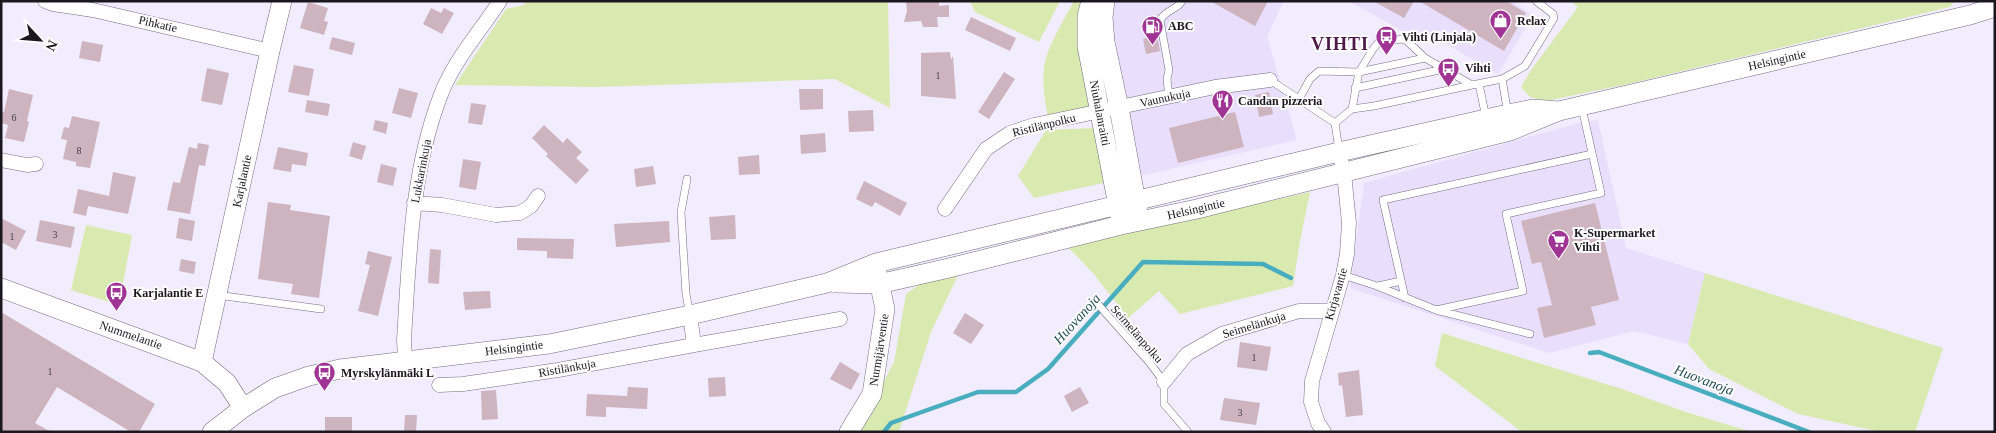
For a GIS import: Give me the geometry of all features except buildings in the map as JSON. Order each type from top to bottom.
[{"type":"street","name":"Pihkatie","points":[[45,1],[120,16],[270,51]]},
{"type":"street","name":"Karjalantie","points":[[202,362],[282,1]]},
{"type":"street","name":"Lukkarinkuja","points":[[405,360],[404,340],[414,203],[430,131],[440,96],[459,57],[500,1]]},
{"type":"street","name":"Niuhalanraitti","points":[[1091,1],[1087,16],[1087,46],[1117,204],[1130,223]]},
{"type":"street","name":"Niuhalanraitti","points":[[1105,1],[1103,16],[1104,42],[1137,200],[1130,223]]},
{"type":"street","name":"Helsingintie","points":[[827,283],[879,284],[978,262],[1130,223],[1197,209],[1344,173],[1509,122],[1533,110],[1559,111],[1970,15],[1995,7]]},
{"type":"street","name":"Vaunukuja","points":[[1119,108],[1234,83],[1270,80]]},
{"type":"street","name":"Ristilänpolku","points":[[945,209],[986,149],[1010,132],[1034,125],[1119,108]]},
{"type":"street","name":"Helsingintie","points":[[212,432],[243,408],[275,388],[309,376],[340,369],[405,360],[549,344],[690,315],[827,283],[876,263],[952,246],[1117,204],[1340,152],[1488,128]]},
{"type":"street","name":"Kirjavantie","points":[[1324,432],[1318,423],[1311,402],[1312,381],[1343,275],[1347,254],[1349,223],[1340,152]]},
{"type":"street","points":[[1,160],[27,165],[36,164]]},
{"type":"street","points":[[414,203],[442,205],[496,215],[520,213],[531,206],[538,196]]},
{"type":"street","name":"Nurmijärventie","points":[[850,432],[872,394],[885,309],[876,263]]},
{"type":"street","name":"Nummelantie","points":[[1,288],[202,362],[227,383],[243,408]]},
{"type":"street","name":"Seimelänkuja","points":[[1164,382],[1187,354],[1222,334],[1299,311],[1331,311]]},
{"type":"street","points":[[690,315],[694,345]]},
{"type":"street","name":"Ristilänkuja","points":[[439,385],[463,384],[558,370],[840,319]]},
{"type":"lane","points":[[1169,97],[1167,79],[1169,70],[1160,20],[1165,13],[1180,5],[1182,1]]},
{"type":"lane","points":[[1335,123],[1352,109],[1502,79],[1525,66],[1554,18],[1553,14],[1536,1]]},
{"type":"lane","points":[[1352,109],[1360,72],[1373,49],[1378,44],[1400,38],[1425,58],[1475,85],[1488,128]]},
{"type":"lane","points":[[1299,99],[1310,79],[1319,71],[1360,72],[1425,58]]},
{"type":"lane","points":[[1356,88],[1445,69]]},
{"type":"lane","points":[[1502,79],[1509,122]]},
{"type":"lane","points":[[1270,80],[1335,123],[1340,152]]},
{"type":"lane","points":[[1436,310],[1523,291],[1506,214],[1601,193],[1581,106]]},
{"type":"lane","points":[[1405,298],[1383,200],[1592,154]]},
{"type":"lane","points":[[687,179],[681,212],[686,294],[690,315]]},
{"type":"lane","points":[[1343,275],[1377,286],[1436,310],[1530,334]]},
{"type":"lane","points":[[1377,286],[1401,281]]},
{"type":"lane","points":[[218,294],[321,309]]},
{"type":"lane","name":"Seimelänpolku","points":[[1095,302],[1149,362],[1164,382],[1164,404],[1188,432]]},
{"type":"shaded area","points":[[1116,1],[1284,1],[1267,36],[1297,140],[1139,176],[1111,24]]},
{"type":"shaded area","points":[[1349,1],[1511,1],[1533,15],[1498,74],[1424,31],[1419,40]]},
{"type":"shaded area","points":[[1598,120],[1626,248],[1705,273],[1688,344],[1634,331],[1549,353],[1350,288],[1364,183],[1579,123]]},
{"type":"green space","points":[[526,1],[888,1],[890,108],[835,79],[596,87],[455,85],[506,9],[524,5]]},
{"type":"green space","points":[[970,1],[1060,1],[1039,42],[975,12]]},
{"type":"green space","points":[[1074,1],[1083,1],[1092,107],[1048,118],[1043,75],[1045,60],[1056,34]]},
{"type":"green space","points":[[1570,1],[1955,1],[1950,7],[1628,84],[1546,101],[1530,97],[1521,87],[1531,70],[1578,7]]},
{"type":"green space","points":[[1095,128],[1108,182],[1034,198],[1018,176],[1046,130]]},
{"type":"green space","points":[[1310,192],[1293,286],[1180,314],[1159,291],[1128,318],[1093,273],[1067,246]]},
{"type":"green space","points":[[86,225],[132,235],[119,305],[71,290]]},
{"type":"green space","points":[[1705,273],[1943,348],[1915,432],[1881,432],[1798,414],[1709,369],[1688,344]]},
{"type":"green space","points":[[958,275],[931,332],[899,432],[857,432],[894,362],[906,294],[931,276]]},
{"type":"green space","points":[[1442,333],[1752,432],[1522,432],[1435,366]]},
{"type":"waterway","name":"Huovanoja","points":[[884,432],[891,423],[978,392],[1016,392],[1048,369],[1143,262],[1263,264],[1291,278]]},
{"type":"waterway","name":"Huovanoja","points":[[1590,353],[1599,352],[1809,432]]},
{"type":"place","name":"Relax","points":[[1501,40]]},
{"type":"place","name":"ABC","points":[[1152,45]]},
{"type":"place","name":"Vihti (Linjala)","points":[[1386,56]]},
{"type":"place","name":"Vihti","points":[[1449,87]]},
{"type":"place","name":"Candan pizzeria","points":[[1222,120]]},
{"type":"place","name":"K-Supermarket Vihti","points":[[1558,259]]},
{"type":"place","name":"Karjalantie E","points":[[117,312]]},
{"type":"place","name":"Myrskylänmäki L","points":[[325,392]]},
{"type":"district","name":"VIHTI","points":[[1340,44]]}]
